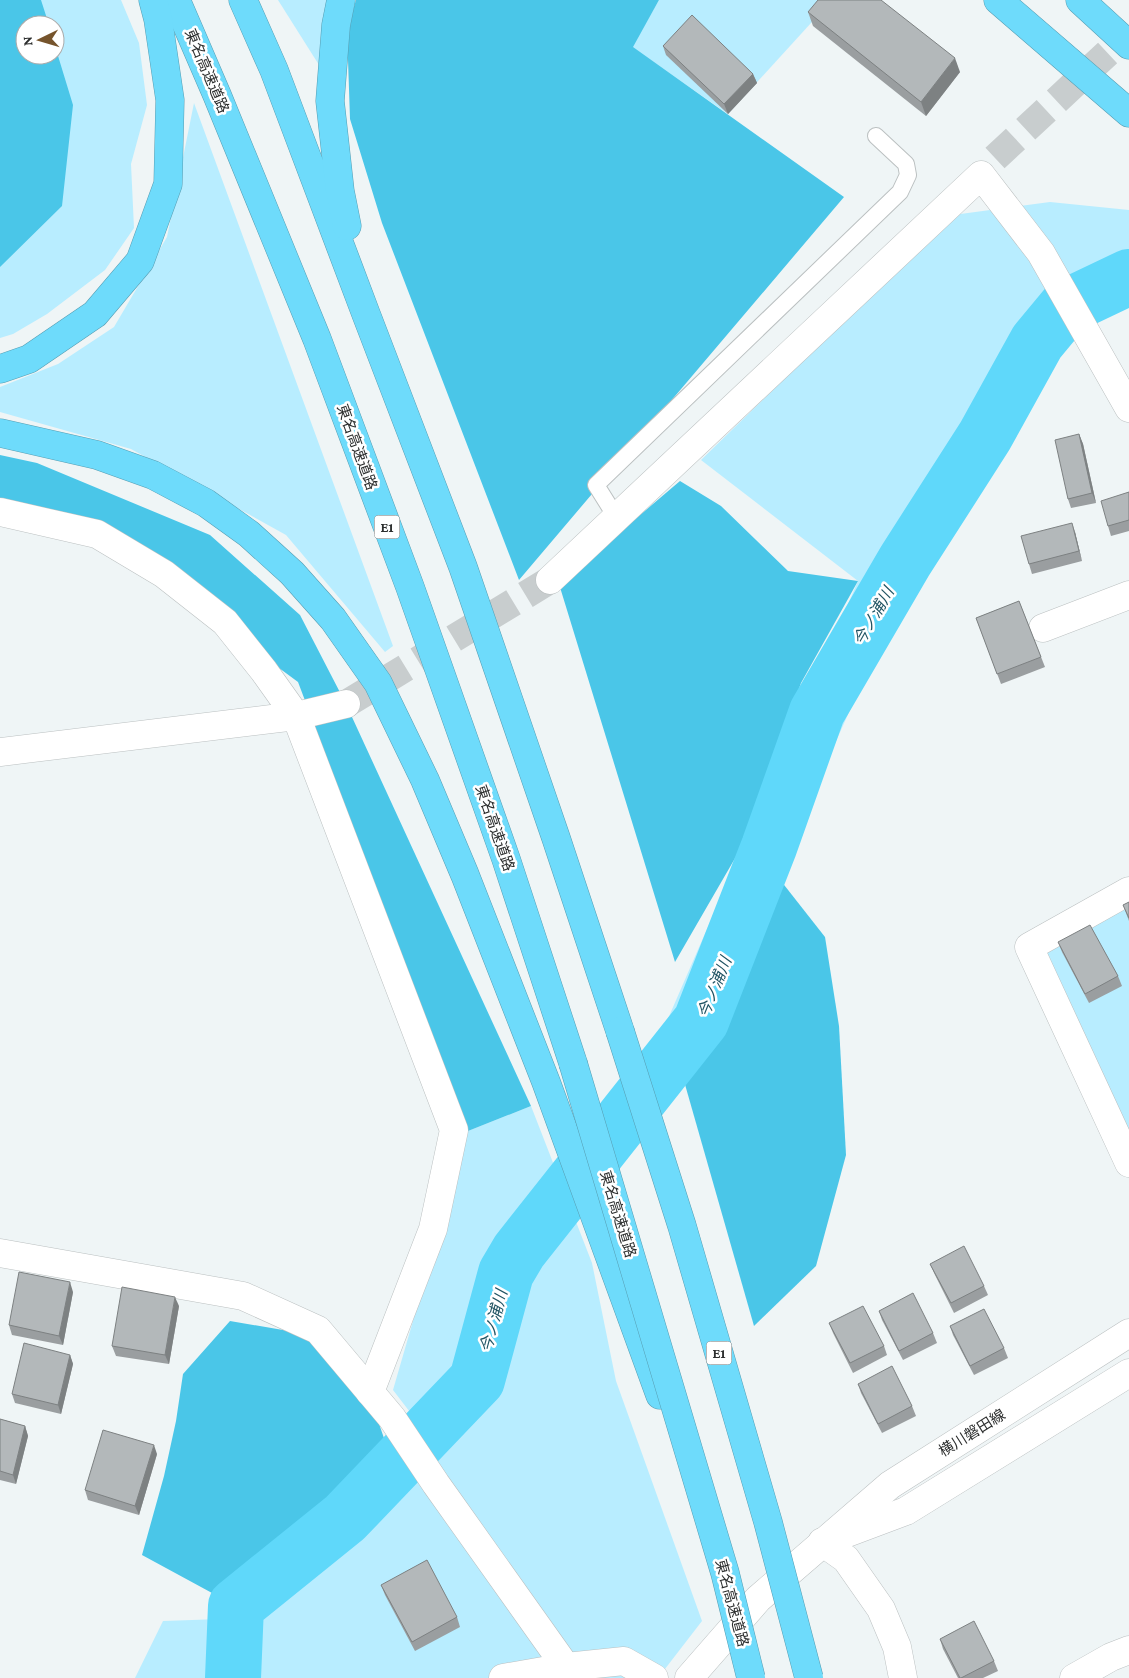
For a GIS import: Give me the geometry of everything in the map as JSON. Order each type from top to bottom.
[{"type":"highway","points":[[0,369],[29,359],[96,314],[140,261],[168,184],[170,100],[158,19],[153,0]]},
{"type":"highway","name":"東名高速道路","points":[[176,0],[217,95],[324,358],[410,587],[503,849],[573,1063],[725,1573],[751,1678]]},
{"type":"highway","name":"E1","points":[[243,0],[274,70],[463,567],[556,838],[682,1226],[766,1512],[808,1678]]},
{"type":"highway","points":[[342,0],[336,25],[330,101],[340,191],[366,314]]},
{"type":"highway","points":[[998,0],[1129,114]]},
{"type":"highway","points":[[1080,0],[1129,45]]},
{"type":"highway","points":[[0,433],[97,455],[153,476],[206,503],[249,534],[292,573],[333,619],[378,684],[425,780],[465,875],[546,1082],[725,1573]]},
{"type":"street","points":[[550,580],[988,167],[1041,253],[1129,408]]},
{"type":"street","points":[[0,512],[97,534],[164,574],[225,622],[264,671],[296,716],[454,1130],[433,1229],[370,1392]]},
{"type":"street","points":[[1043,628],[1129,595]]},
{"type":"street","points":[[0,752],[296,716],[346,704]]},
{"type":"street","points":[[1129,890],[1029,947],[1129,1163]]},
{"type":"street","points":[[0,1253],[243,1296],[318,1330],[392,1418],[436,1484],[566,1667]]},
{"type":"street","name":"横川磐田線","points":[[689,1678],[758,1599],[890,1485],[1129,1333]]},
{"type":"street","name":"横川磐田線","points":[[822,1542],[906,1511],[1129,1373]]},
{"type":"street","points":[[822,1542],[846,1560],[881,1609],[897,1647],[902,1678]]},
{"type":"street","points":[[1074,1678],[1111,1657],[1129,1650]]},
{"type":"street","points":[[503,1678],[566,1667],[624,1661],[654,1678]]},
{"type":"lane","points":[[616,517],[596,485],[900,192],[908,175],[906,164],[876,136]]},
{"type":"shaded area","points":[[0,0],[121,0],[139,43],[147,105],[131,164],[134,228],[105,270],[47,314],[13,334],[0,338]]},
{"type":"shaded area","points":[[0,0],[41,0],[46,15],[15,15],[15,65],[61,65],[73,105],[62,206],[0,267]]},
{"type":"shaded area","points":[[278,0],[345,0],[331,84]]},
{"type":"shaded area","points":[[356,0],[659,0],[633,47],[844,197],[519,580],[382,223],[350,119],[347,30]]},
{"type":"shaded area","points":[[659,0],[832,0],[728,114],[632,47]]},
{"type":"shaded area","points":[[194,103],[393,646],[385,652],[286,535],[131,449],[0,412],[0,387],[58,364],[114,327],[167,237]]},
{"type":"shaded area","points":[[1050,202],[1129,210],[1129,305],[1105,301],[1026,399],[884,634],[684,1081],[667,1021],[858,581],[701,460],[953,215]]},
{"type":"shaded area","points":[[0,455],[37,463],[210,535],[300,615],[346,704],[531,1106],[468,1131],[298,682],[97,534],[0,512]]},
{"type":"shaded area","points":[[680,481],[721,506],[788,571],[858,581],[801,683],[745,841],[675,962],[559,584]]},
{"type":"shaded area","points":[[781,881],[825,937],[839,1026],[846,1155],[816,1266],[754,1326],[684,1081]]},
{"type":"shaded area","points":[[1129,891],[1129,1163],[1029,947]]},
{"type":"shaded area","points":[[531,1106],[592,1263],[616,1381],[702,1621],[658,1678],[135,1678],[163,1621],[221,1619],[394,1467],[426,1433],[393,1390],[468,1131]]},
{"type":"shaded area","points":[[230,1321],[312,1335],[377,1418],[394,1467],[236,1606],[142,1555],[164,1476],[176,1421],[183,1374]]},
{"type":"building","points":[[818,0],[881,0],[955,58],[921,102],[808,12]]},
{"type":"building","points":[[692,15],[753,74],[724,104],[663,46]]},
{"type":"building","points":[[1079,434],[1092,493],[1068,499],[1055,440]]},
{"type":"building","points":[[1129,492],[1129,520],[1108,526],[1101,501]]},
{"type":"building","points":[[1072,523],[1079,551],[1029,564],[1021,536]]},
{"type":"building","points":[[1019,601],[1041,657],[997,674],[976,618]]},
{"type":"building","points":[[1129,902],[1129,918],[1123,905]]},
{"type":"building","points":[[1090,925],[1118,976],[1085,994],[1058,942]]},
{"type":"building","points":[[964,1246],[984,1286],[951,1303],[930,1264]]},
{"type":"building","points":[[19,1272],[70,1282],[59,1336],[9,1325]]},
{"type":"building","points":[[122,1287],[175,1297],[165,1355],[112,1346]]},
{"type":"building","points":[[913,1293],[933,1333],[899,1351],[879,1311]]},
{"type":"building","points":[[863,1306],[884,1346],[850,1363],[829,1323]]},
{"type":"building","points":[[984,1309],[1004,1348],[970,1366],[950,1326]]},
{"type":"building","points":[[24,1343],[70,1355],[58,1405],[12,1394]]},
{"type":"building","points":[[892,1366],[912,1406],[878,1424],[858,1384]]},
{"type":"building","points":[[0,1419],[25,1426],[13,1475],[0,1471]]},
{"type":"building","points":[[103,1430],[154,1445],[135,1506],[85,1490]]},
{"type":"building","points":[[427,1560],[457,1617],[412,1642],[381,1585]]},
{"type":"building","points":[[974,1621],[994,1661],[960,1678],[940,1639]]},
{"type":"waterway","name":"今ノ浦川","points":[[233,1678],[236,1606],[345,1518],[477,1380],[506,1273],[519,1251],[701,1021],[769,847],[817,712],[905,561],[985,436],[1037,342],[1066,307],[1129,277]]},
{"type":"tunnel","points":[[995,158],[1129,33]]},
{"type":"tunnel","points":[[346,704],[550,580]]}]
